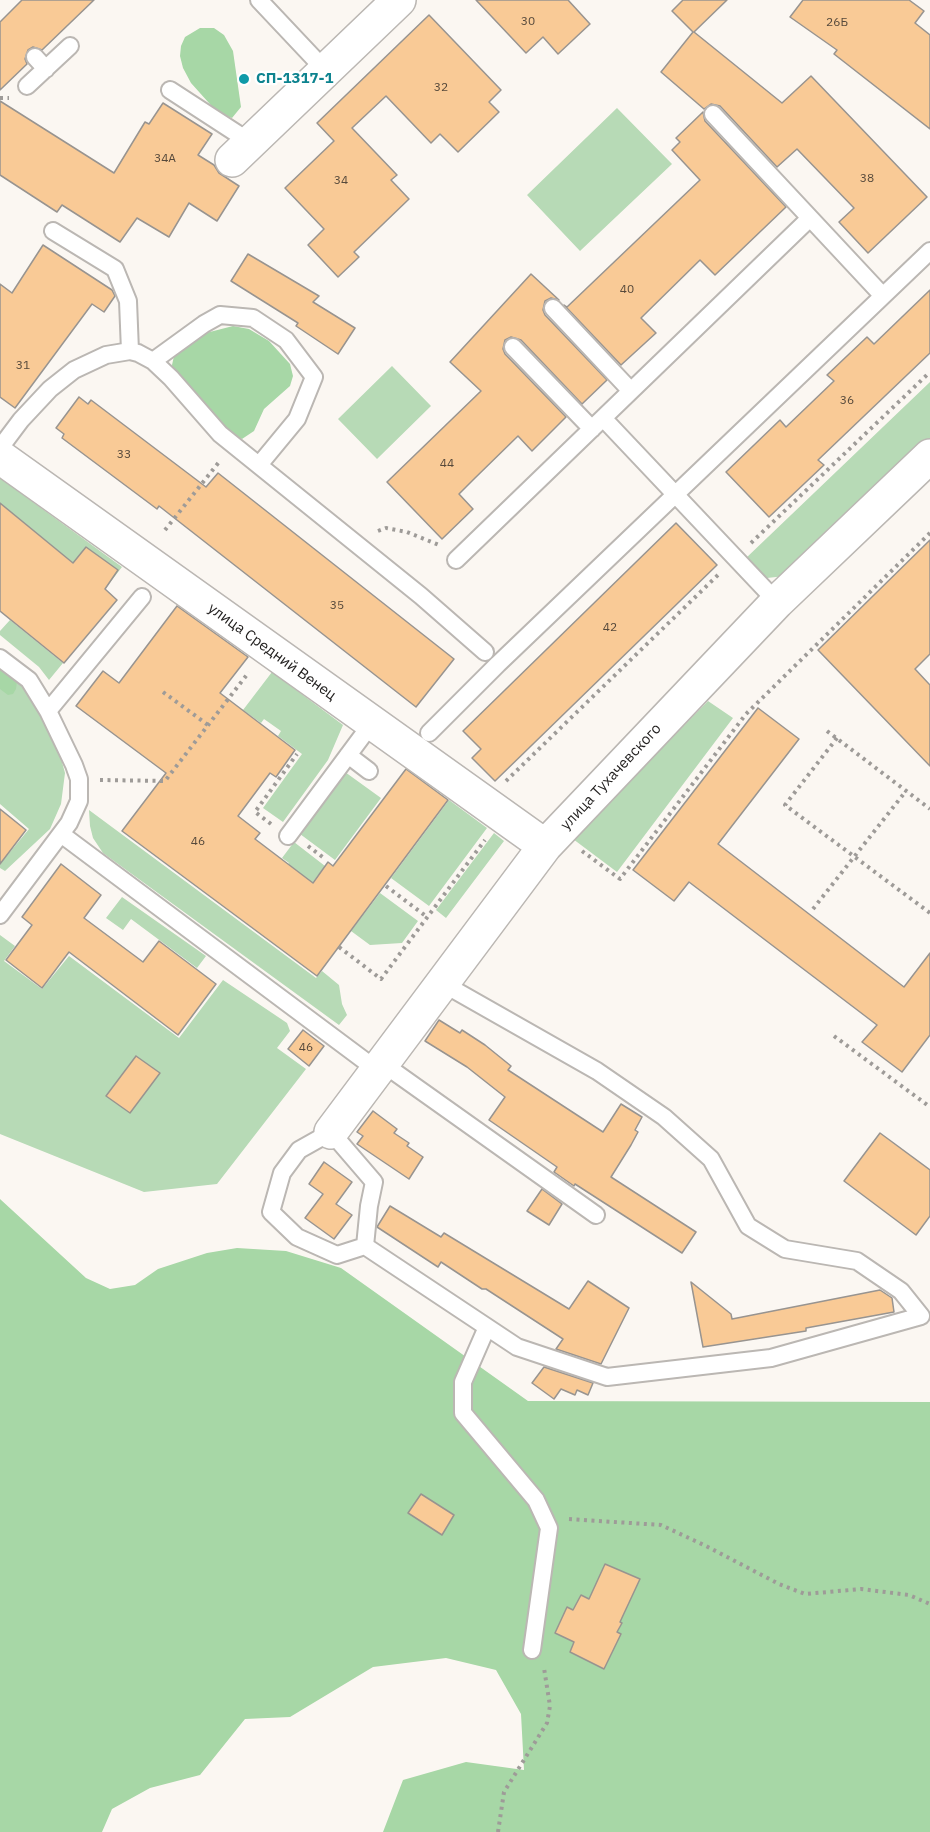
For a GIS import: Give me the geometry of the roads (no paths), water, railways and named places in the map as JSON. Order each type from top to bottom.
[{"type":"street","points":[[241,151],[399,0]]},
{"type":"street","name":"улица Тухачевского","points":[[331,1132],[551,840],[777,602],[930,456]]},
{"type":"street","name":"улица Средний Венец","points":[[0,457],[502,817],[551,840]]},
{"type":"lane","points":[[259,0],[325,70]]},
{"type":"lane","points":[[27,86],[40,63],[70,46]]},
{"type":"lane","points":[[170,90],[241,151]]},
{"type":"lane","points":[[713,114],[883,296]]},
{"type":"lane","points":[[459,557],[810,218]]},
{"type":"lane","points":[[53,231],[115,269],[128,300],[130,351]]},
{"type":"lane","points":[[429,733],[930,251]]},
{"type":"lane","points":[[553,308],[631,391]]},
{"type":"lane","points":[[153,361],[220,315],[253,318],[286,340],[314,377],[297,419],[259,465]]},
{"type":"lane","points":[[513,347],[675,494],[777,602]]},
{"type":"lane","points":[[0,448],[21,420],[50,389],[74,370],[106,355],[130,351],[153,361],[220,434],[350,537],[485,652]]},
{"type":"lane","points":[[48,711],[142,597]]},
{"type":"lane","points":[[0,658],[29,680],[48,711],[79,779],[79,801],[75,813],[0,915]]},
{"type":"lane","points":[[288,836],[372,723]]},
{"type":"lane","points":[[348,755],[369,771]]},
{"type":"lane","points":[[61,834],[380,1066],[596,1215]]},
{"type":"lane","points":[[365,1246],[517,1347],[607,1377],[771,1358],[921,1316],[901,1291],[857,1261],[785,1249],[748,1226],[711,1159],[664,1117],[597,1071],[442,983]]},
{"type":"lane","points":[[331,1132],[374,1182],[365,1246],[337,1255],[297,1237],[271,1212],[282,1173],[299,1150],[331,1132]]},
{"type":"lane","points":[[487,1327],[463,1382],[463,1413],[536,1500],[549,1528],[532,1650]]},
{"type":"place","name":"СП-1317-1","points":[[244,79]]}]
